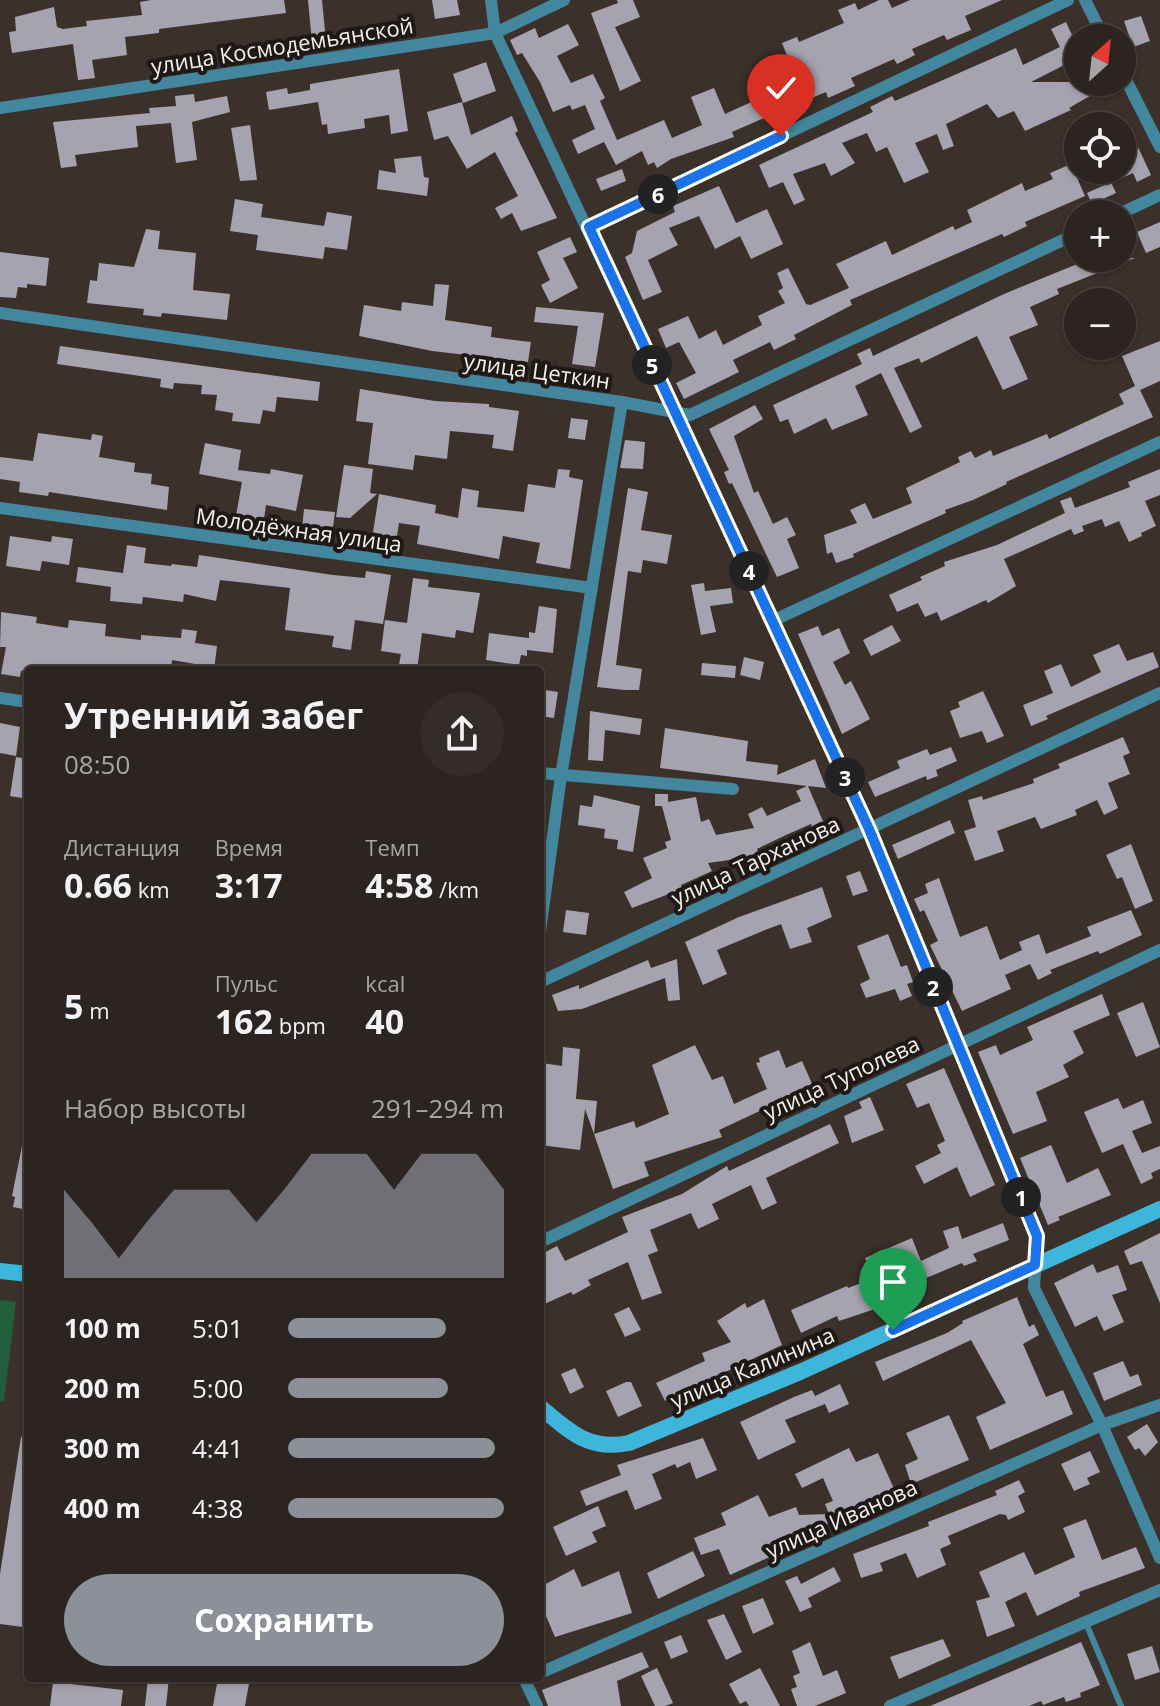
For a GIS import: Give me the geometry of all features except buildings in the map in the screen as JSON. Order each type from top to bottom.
[{"type":"street","points":[[491,0],[495,33],[589,227],[674,415],[707,477],[869,829],[1037,1236],[1034,1288],[1102,1425],[1160,1558]]},
{"type":"street","name":"улица Космодемьянской","points":[[0,108],[495,33],[564,0]]},
{"type":"street","points":[[589,227],[1068,0]]},
{"type":"street","points":[[1085,0],[1097,24]]},
{"type":"street","points":[[1134,96],[1160,147]]},
{"type":"street","points":[[1136,206],[1160,195]]},
{"type":"street","name":"улица Цеткин","points":[[0,313],[622,402],[674,415],[690,415],[1064,240]]},
{"type":"street","points":[[544,902],[561,776],[622,402]]},
{"type":"street","points":[[772,621],[1160,442]]},
{"type":"street","name":"Молодёжная улица","points":[[0,508],[592,588]]},
{"type":"street","name":"улица Тарханова","points":[[544,980],[1160,693]]},
{"type":"street","points":[[0,698],[24,701]]},
{"type":"street","points":[[544,774],[733,789]]},
{"type":"street","name":"улица Туполева","points":[[544,1240],[1160,950]]},
{"type":"street","name":"улица Калинина","points":[[544,1410],[586,1441],[600,1446],[629,1443],[800,1372],[1160,1209]]},
{"type":"street","points":[[0,1271],[24,1274]]},
{"type":"street","name":"улица Иванова","points":[[544,1671],[1102,1425],[1160,1405]]},
{"type":"street","points":[[890,1706],[1160,1590]]},
{"type":"street","points":[[527,1682],[537,1706]]},
{"type":"lane","points":[[1085,1621],[1121,1706]]},
{"type":"green space","points":[[0,1300],[16,1302],[4,1402],[0,1401]]},
{"type":"route","points":[[781,136],[589,227],[869,829],[1037,1236],[1035,1265],[893,1330]]}]
